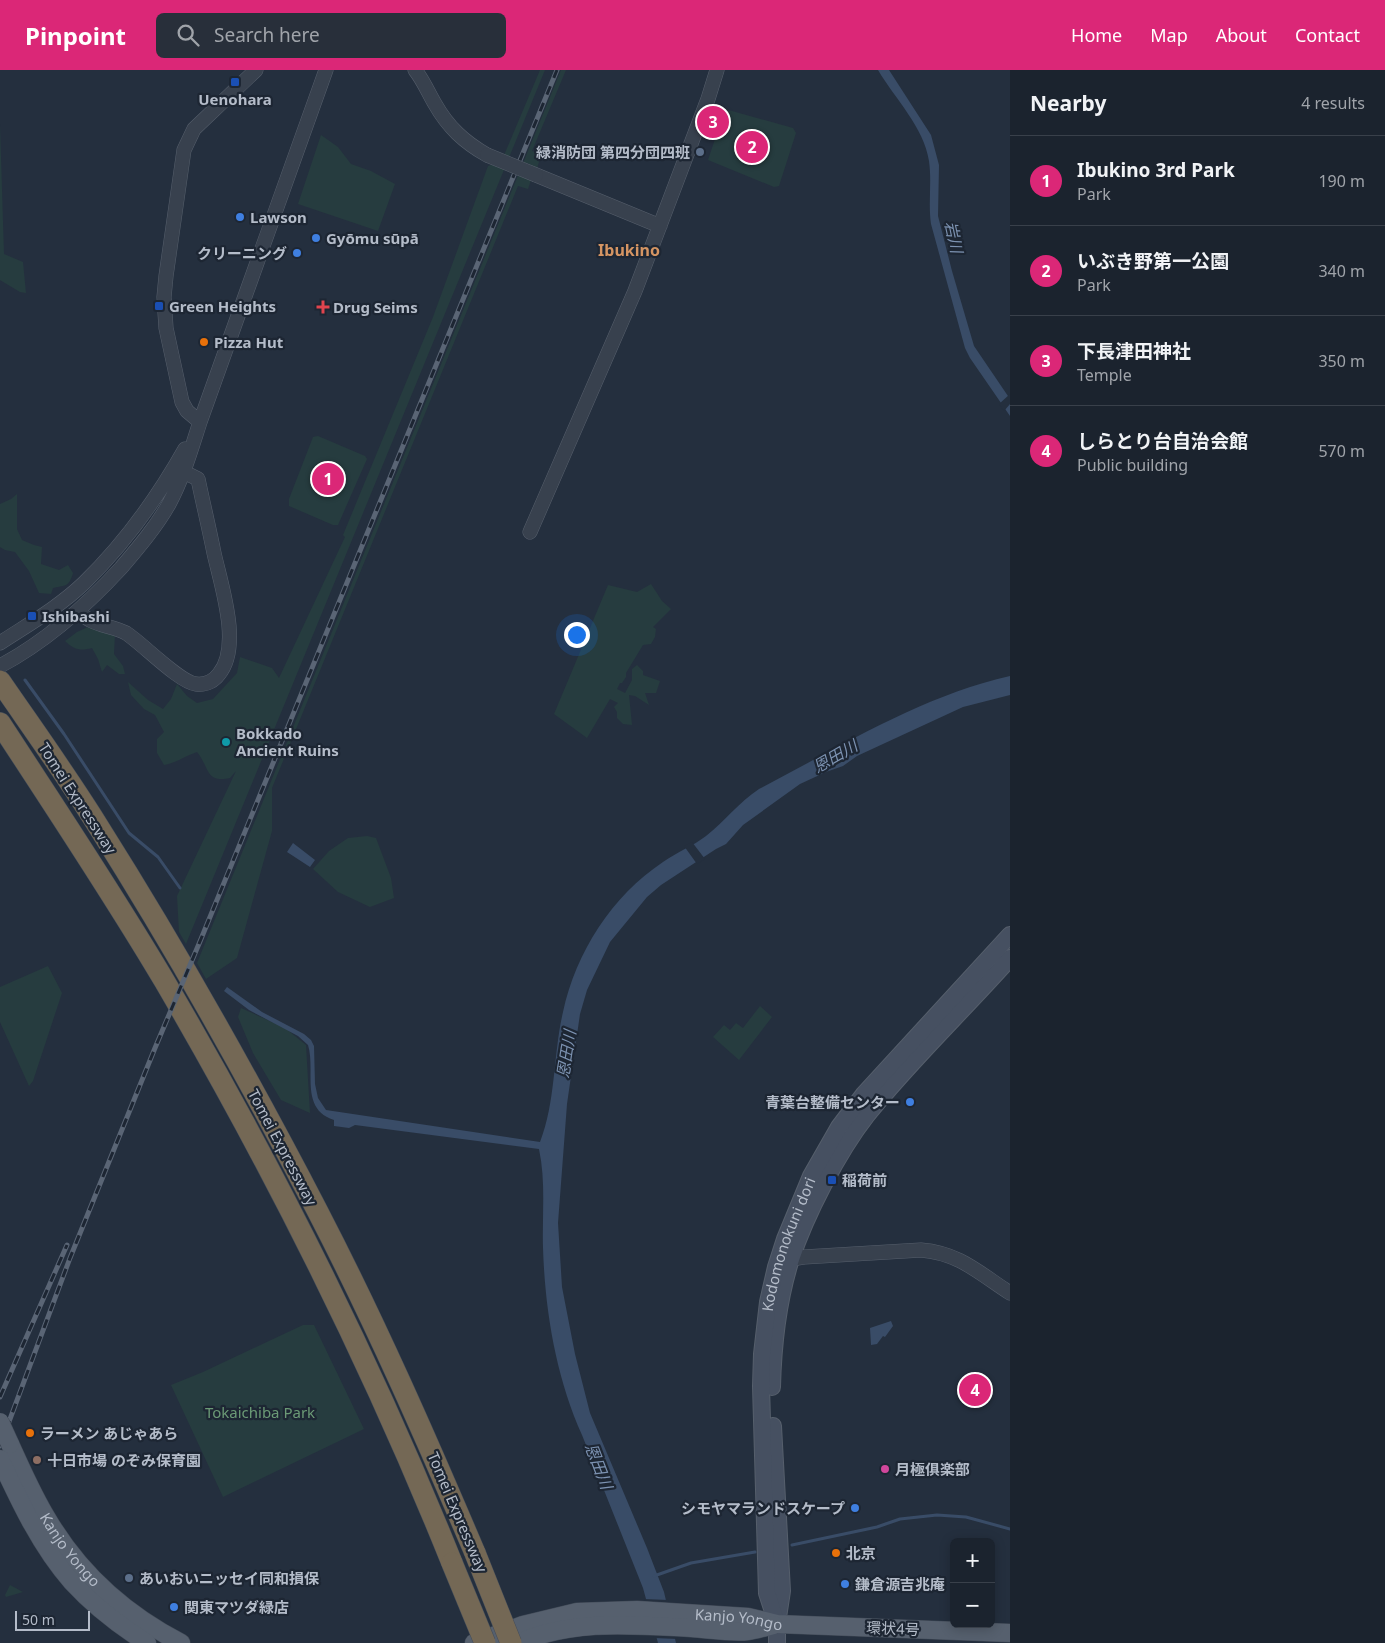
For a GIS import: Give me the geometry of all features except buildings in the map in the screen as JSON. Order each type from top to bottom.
[{"type":"highway","name":"Tomei Expressway","points":[[0,676],[102,832],[177,956],[250,1085],[319,1214],[432,1450],[511,1643]]},
{"type":"highway","name":"Tomei Expressway","points":[[0,723],[82,849],[164,982],[228,1095],[300,1230],[370,1373],[422,1489],[485,1643]]},
{"type":"main road","name":"Kodomonokuni dori","points":[[777,1624],[767,1593],[761,1386],[764,1324],[776,1267],[799,1202],[811,1176],[839,1127],[864,1094],[1010,935]]},
{"type":"main road","name":"Kodomonokuni dori","points":[[778,1643],[777,1624],[782,1591],[773,1415],[773,1366],[778,1321],[791,1260],[824,1184],[868,1115],[1010,958]]},
{"type":"main road","name":"Kanjo Yongo","points":[[0,1422],[48,1519],[75,1559],[102,1589],[138,1635]]},
{"type":"main road","name":"Kanjo Yongo","points":[[1,1461],[32,1522],[72,1582],[109,1617],[138,1635],[181,1643]]},
{"type":"main road","name":"Kanjo Yongo","points":[[474,1643],[523,1625],[577,1612],[684,1621],[747,1631],[777,1624]]},
{"type":"main road","name":"Kanjo Yongo","points":[[518,1643],[546,1633],[576,1626],[606,1624],[639,1618]]},
{"type":"main road","name":"環状4号","points":[[777,1624],[1010,1632]]},
{"type":"street","points":[[200,422],[187,411],[182,402],[166,328],[164,297],[184,150],[194,128],[256,70]]},
{"type":"street","points":[[0,676],[78,612],[112,578],[151,531],[169,505],[184,472],[200,422],[326,70]]},
{"type":"street","points":[[414,70],[444,119],[456,134],[469,145],[487,155],[660,226]]},
{"type":"street","points":[[530,532],[636,291],[717,70]]},
{"type":"street","points":[[0,643],[54,608],[84,583],[116,548],[157,495],[200,422]]},
{"type":"street","points":[[78,612],[91,621],[110,626],[126,634],[193,684],[205,684],[214,680],[221,671],[228,649],[228,614],[198,479],[184,472]]},
{"type":"street","points":[[776,1267],[791,1260],[886,1252],[934,1251],[954,1256],[1010,1292]]},
{"type":"green space","points":[[540,70],[545,70],[186,944],[179,932],[177,896],[236,771],[230,778],[216,778],[209,773],[197,752],[164,765],[157,753],[157,739],[164,732],[155,715],[144,709],[131,695],[128,682],[148,700],[163,709],[171,699],[177,684],[187,696],[197,703],[213,699],[237,673],[240,657],[272,668],[279,678],[345,537],[343,535],[433,317],[488,166],[494,164],[499,167]]},
{"type":"green space","points":[[561,70],[566,70],[532,151],[538,153],[540,159],[537,168],[527,163],[522,176],[531,180],[528,189],[518,186],[272,788],[272,831],[237,958],[206,979],[197,963]]},
{"type":"green space","points":[[725,109],[793,128],[796,133],[779,186],[774,187],[708,160]]},
{"type":"green space","points":[[0,124],[4,254],[23,262],[26,293],[20,292],[0,280]]},
{"type":"green space","points":[[321,135],[338,147],[351,164],[371,171],[395,184],[378,231],[298,204]]},
{"type":"green space","points":[[318,436],[365,456],[367,459],[338,525],[333,525],[289,506],[289,499],[313,437]]},
{"type":"green space","points":[[17,494],[17,529],[22,540],[42,547],[41,564],[59,570],[68,565],[73,573],[68,583],[64,586],[53,588],[51,594],[39,593],[29,571],[15,552],[0,547],[0,504]]},
{"type":"green space","points":[[651,584],[662,601],[671,609],[653,627],[656,629],[655,637],[651,644],[643,645],[626,673],[626,677],[617,689],[625,693],[632,680],[632,669],[637,665],[643,671],[643,675],[660,681],[656,693],[645,693],[649,705],[635,696],[629,695],[632,725],[623,724],[617,718],[617,712],[614,707],[618,703],[610,699],[587,738],[554,714],[608,585],[637,592]]},
{"type":"green space","points":[[88,627],[115,634],[114,654],[123,666],[125,674],[119,674],[107,665],[102,672],[92,648],[78,649],[65,641]]},
{"type":"green space","points":[[367,836],[376,838],[391,878],[394,898],[370,907],[338,892],[313,869],[329,851],[348,838]]},
{"type":"green space","points":[[48,966],[62,993],[33,1081],[29,1086],[0,1022],[0,987]]},
{"type":"green space","points":[[760,1006],[772,1017],[739,1060],[713,1037],[724,1025],[730,1030],[736,1023],[743,1028]]},
{"type":"green space","points":[[241,1008],[285,1028],[306,1045],[310,1113],[281,1100],[253,1053],[238,1017]]},
{"type":"green space","name":"Tokaichiba Park","points":[[303,1325],[314,1325],[364,1429],[223,1497],[171,1385]]},
{"type":"green space","points":[[10,1585],[23,1592],[6,1597],[5,1595]]},
{"type":"water","points":[[878,70],[889,70],[931,135],[939,165],[938,216],[952,271],[974,346],[1010,399],[1010,416],[965,348],[931,224],[930,169],[926,149],[915,125]]},
{"type":"water","name":"恩田川","points":[[1010,676],[1010,695],[963,707],[857,756],[843,766],[800,784],[743,825],[726,844],[661,885],[647,897],[610,942],[587,990],[580,1014],[567,1104],[558,1223],[562,1287],[575,1354],[590,1413],[664,1592],[676,1643],[658,1643],[643,1588],[573,1413],[559,1367],[546,1296],[543,1248],[543,1186],[539,1149],[355,1125],[349,1128],[334,1126],[334,1120],[323,1115],[316,1107],[313,1098],[308,1045],[298,1036],[249,1010],[224,991],[227,987],[262,1012],[304,1034],[311,1040],[314,1046],[315,1084],[318,1098],[326,1110],[540,1142],[549,1110],[560,1028],[569,990],[587,947],[612,909],[628,891],[663,862],[706,836],[759,789],[913,709],[977,685]]},
{"type":"water","points":[[293,843],[315,860],[310,867],[287,852]]},
{"type":"water","points":[[891,1321],[893,1326],[885,1337],[883,1336],[877,1344],[871,1345],[870,1328]]},
{"type":"pier","points":[[1010,394],[1010,404],[1004,411],[999,404]]},
{"type":"pier","points":[[692,842],[705,859],[697,864],[684,846]]},
{"type":"pier","points":[[644,1599],[668,1600],[678,1639],[654,1638]]},
{"type":"waterway","points":[[25,680],[64,734],[129,833],[158,857],[180,888]]},
{"type":"waterway","points":[[792,1545],[877,1527],[900,1519],[937,1515],[966,1517],[1010,1529]]},
{"type":"waterway","points":[[654,1576],[691,1563],[755,1552]]},
{"type":"railway","points":[[0,1446],[70,1258],[155,1048],[557,70]]},
{"type":"railway","points":[[0,1397],[67,1245]]},
{"type":"place","name":"Uenohara","points":[[235,82]]},
{"type":"place","name":"下長津田神社","points":[[713,122]]},
{"type":"place","name":"いぶき野第一公園","points":[[752,147]]},
{"type":"place","name":"緑消防団 第四分団四班","points":[[700,152]]},
{"type":"place","name":"Lawson","points":[[240,217]]},
{"type":"place","name":"Gyōmu sūpā","points":[[316,238]]},
{"type":"place","name":"クリーニング","points":[[297,253]]},
{"type":"place","name":"Green Heights","points":[[159,306]]},
{"type":"place","name":"Drug Seims","points":[[323,307]]},
{"type":"place","name":"Pizza Hut","points":[[204,342]]},
{"type":"place","name":"Ibukino 3rd Park","points":[[328,479]]},
{"type":"place","name":"Ishibashi","points":[[32,616]]},
{"type":"place","name":"Bokkado Ancient Ruins","points":[[226,742]]},
{"type":"place","name":"青葉台整備センター","points":[[910,1102]]},
{"type":"place","name":"稲荷前","points":[[832,1180]]},
{"type":"place","name":"しらとり台自治会館","points":[[975,1390]]},
{"type":"place","name":"ラーメン あじゃあら","points":[[30,1433]]},
{"type":"place","name":"十日市場 のぞみ保育園","points":[[37,1460]]},
{"type":"place","name":"月極俱楽部","points":[[885,1469]]},
{"type":"place","name":"シモヤマランドスケープ","points":[[855,1508]]},
{"type":"place","name":"北京","points":[[836,1553]]},
{"type":"place","name":"あいおいニッセイ同和損保","points":[[129,1578]]},
{"type":"place","name":"鎌倉源吉兆庵","points":[[845,1584]]},
{"type":"place","name":"関東マツダ緑店","points":[[174,1607]]},
{"type":"district","name":"Ibukino","points":[[629,250]]},
{"type":"water label","name":"岩川","points":[[954,237]]}]
